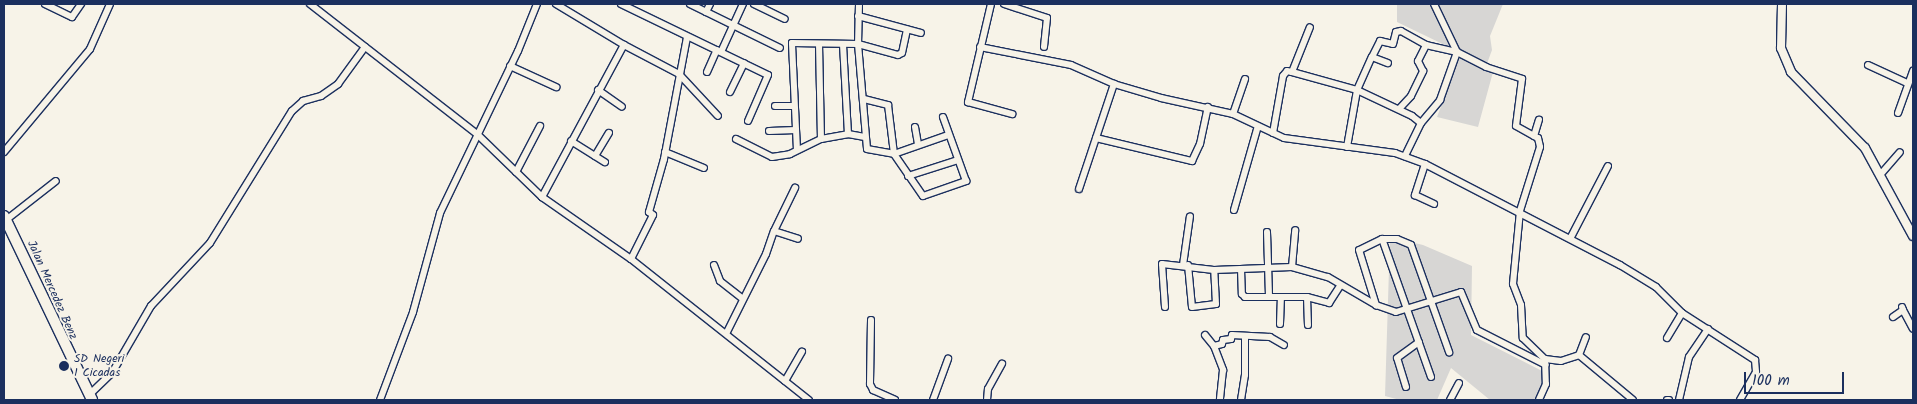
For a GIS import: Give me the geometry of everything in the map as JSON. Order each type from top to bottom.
[{"type":"main road","name":"Jalan Mercedez Benz","points":[[5,218],[91,398]]},
{"type":"street","points":[[45,4],[72,17],[81,4]]},
{"type":"street","points":[[4,152],[90,48],[110,4]]},
{"type":"street","points":[[310,4],[477,134],[542,196],[631,259],[726,332],[809,400]]},
{"type":"street","points":[[380,400],[413,312],[438,220],[537,4]]},
{"type":"street","points":[[556,4],[624,45],[680,74],[718,116]]},
{"type":"street","points":[[621,4],[768,74],[748,121]]},
{"type":"street","points":[[690,4],[732,27],[780,48]]},
{"type":"street","points":[[706,12],[710,4]]},
{"type":"street","points":[[707,72],[743,4]]},
{"type":"street","points":[[754,4],[785,19]]},
{"type":"street","points":[[858,4],[858,44],[864,99],[865,137],[868,150],[894,154],[948,135]]},
{"type":"street","points":[[991,4],[968,102],[1012,114]]},
{"type":"street","points":[[1004,4],[1047,19],[1044,47]]},
{"type":"street","points":[[1405,156],[1421,123],[1440,100],[1457,52],[1434,4]]},
{"type":"street","points":[[1782,4],[1781,48],[1791,72],[1857,138],[1880,174],[1913,236]]},
{"type":"street","points":[[858,16],[921,33]]},
{"type":"street","points":[[1292,72],[1310,27]]},
{"type":"street","points":[[797,150],[792,43],[858,44],[900,55],[907,30]]},
{"type":"street","points":[[1347,148],[1357,90],[1381,40],[1395,43],[1398,31],[1410,34],[1426,45],[1457,52],[1486,67],[1522,79],[1516,126],[1534,136],[1540,147],[1520,211],[1513,284],[1521,305],[1521,333],[1545,362],[1546,384],[1539,400]]},
{"type":"street","points":[[631,259],[653,215],[649,212],[665,152],[687,37]]},
{"type":"street","points":[[819,44],[821,139]]},
{"type":"street","points":[[843,44],[848,134]]},
{"type":"street","points":[[542,196],[624,45]]},
{"type":"street","points":[[1400,108],[1412,94],[1414,83],[1423,71],[1418,61],[1426,45]]},
{"type":"street","points":[[91,398],[112,373],[151,306],[210,243],[292,111],[303,101],[321,96],[338,84],[365,47]]},
{"type":"street","points":[[980,47],[1054,60],[1114,84],[1177,102],[1208,107],[1233,114],[1273,133],[1347,148],[1405,156],[1425,164],[1571,238],[1656,287],[1682,313],[1755,360],[1756,372],[1740,400]]},
{"type":"street","points":[[1372,57],[1388,63]]},
{"type":"street","points":[[730,92],[744,63]]},
{"type":"street","points":[[1868,65],[1910,80]]},
{"type":"street","points":[[510,66],[556,87]]},
{"type":"street","points":[[1273,133],[1283,76],[1287,71],[1357,90],[1400,108],[1421,123]]},
{"type":"street","points":[[1898,113],[1913,71]]},
{"type":"street","points":[[1233,114],[1245,79]]},
{"type":"street","points":[[1079,188],[1114,84]]},
{"type":"street","points":[[598,90],[622,107]]},
{"type":"street","points":[[864,99],[888,105],[894,154],[920,195],[940,191],[965,182],[948,135],[950,131],[943,117]]},
{"type":"street","points":[[775,106],[794,106]]},
{"type":"street","points":[[1096,138],[1192,161],[1200,144],[1208,107]]},
{"type":"street","points":[[1534,136],[1540,120]]},
{"type":"street","points":[[516,172],[540,126]]},
{"type":"street","points":[[1234,210],[1258,126]]},
{"type":"street","points":[[915,127],[918,144]]},
{"type":"street","points":[[769,131],[796,130]]},
{"type":"street","points":[[594,156],[609,133]]},
{"type":"street","points":[[736,139],[770,156],[797,150],[821,139],[848,134],[865,137]]},
{"type":"street","points":[[571,142],[605,162]]},
{"type":"street","points":[[665,152],[704,168]]},
{"type":"street","points":[[1880,174],[1900,152]]},
{"type":"street","points":[[908,176],[958,160]]},
{"type":"street","points":[[1425,164],[1415,195],[1434,204]]},
{"type":"street","points":[[1571,238],[1608,166]]},
{"type":"street","points":[[5,218],[56,181]]},
{"type":"street","points":[[726,332],[795,188]]},
{"type":"street","points":[[1190,216],[1185,265],[1192,306],[1216,304],[1214,270]]},
{"type":"street","points":[[776,229],[798,239]]},
{"type":"street","points":[[1292,267],[1295,230]]},
{"type":"street","points":[[1267,232],[1266,267],[1269,295]]},
{"type":"street","points":[[1382,239],[1431,377]]},
{"type":"street","points":[[1376,305],[1359,250],[1382,239],[1397,239],[1411,245],[1432,299],[1449,352]]},
{"type":"street","points":[[1165,307],[1162,264],[1185,265],[1214,270],[1292,267],[1317,273],[1376,305],[1396,312],[1406,310],[1432,299],[1461,292],[1477,330],[1545,362],[1561,361],[1579,355]]},
{"type":"street","points":[[714,265],[720,281],[743,298]]},
{"type":"street","points":[[1241,269],[1243,296],[1307,297],[1329,304],[1340,286]]},
{"type":"street","points":[[1280,324],[1281,297]]},
{"type":"street","points":[[1307,297],[1308,325]]},
{"type":"street","points":[[1893,317],[1902,308],[1913,328]]},
{"type":"street","points":[[1667,338],[1682,313]]},
{"type":"street","points":[[871,320],[870,384],[873,390],[895,400]]},
{"type":"street","points":[[1679,400],[1689,356],[1708,329]]},
{"type":"street","points":[[1205,335],[1214,346],[1223,370],[1220,400]]},
{"type":"street","points":[[1214,346],[1222,344],[1223,340],[1231,339],[1232,335],[1270,337],[1284,345]]},
{"type":"street","points":[[1241,400],[1245,374],[1244,336]]},
{"type":"street","points":[[1579,355],[1586,337]]},
{"type":"street","points":[[1406,387],[1397,358],[1419,342]]},
{"type":"street","points":[[785,381],[802,351]]},
{"type":"street","points":[[1579,355],[1633,400]]},
{"type":"street","points":[[933,400],[948,359]]},
{"type":"street","points":[[987,400],[988,389],[1002,364]]},
{"type":"street","points":[[1450,400],[1459,383]]},
{"type":"shaded area","points":[[1397,4],[1503,4],[1490,36],[1492,50],[1485,69],[1493,72],[1478,127],[1437,117],[1459,59],[1453,49],[1397,22]]},
{"type":"shaded area","points":[[1390,237],[1423,245],[1472,266],[1471,335],[1546,373],[1539,400],[1490,400],[1451,368],[1437,400],[1400,400],[1385,396]]},
{"type":"place","name":"SD Negeri 1 Cicadas","points":[[64,366]]}]
